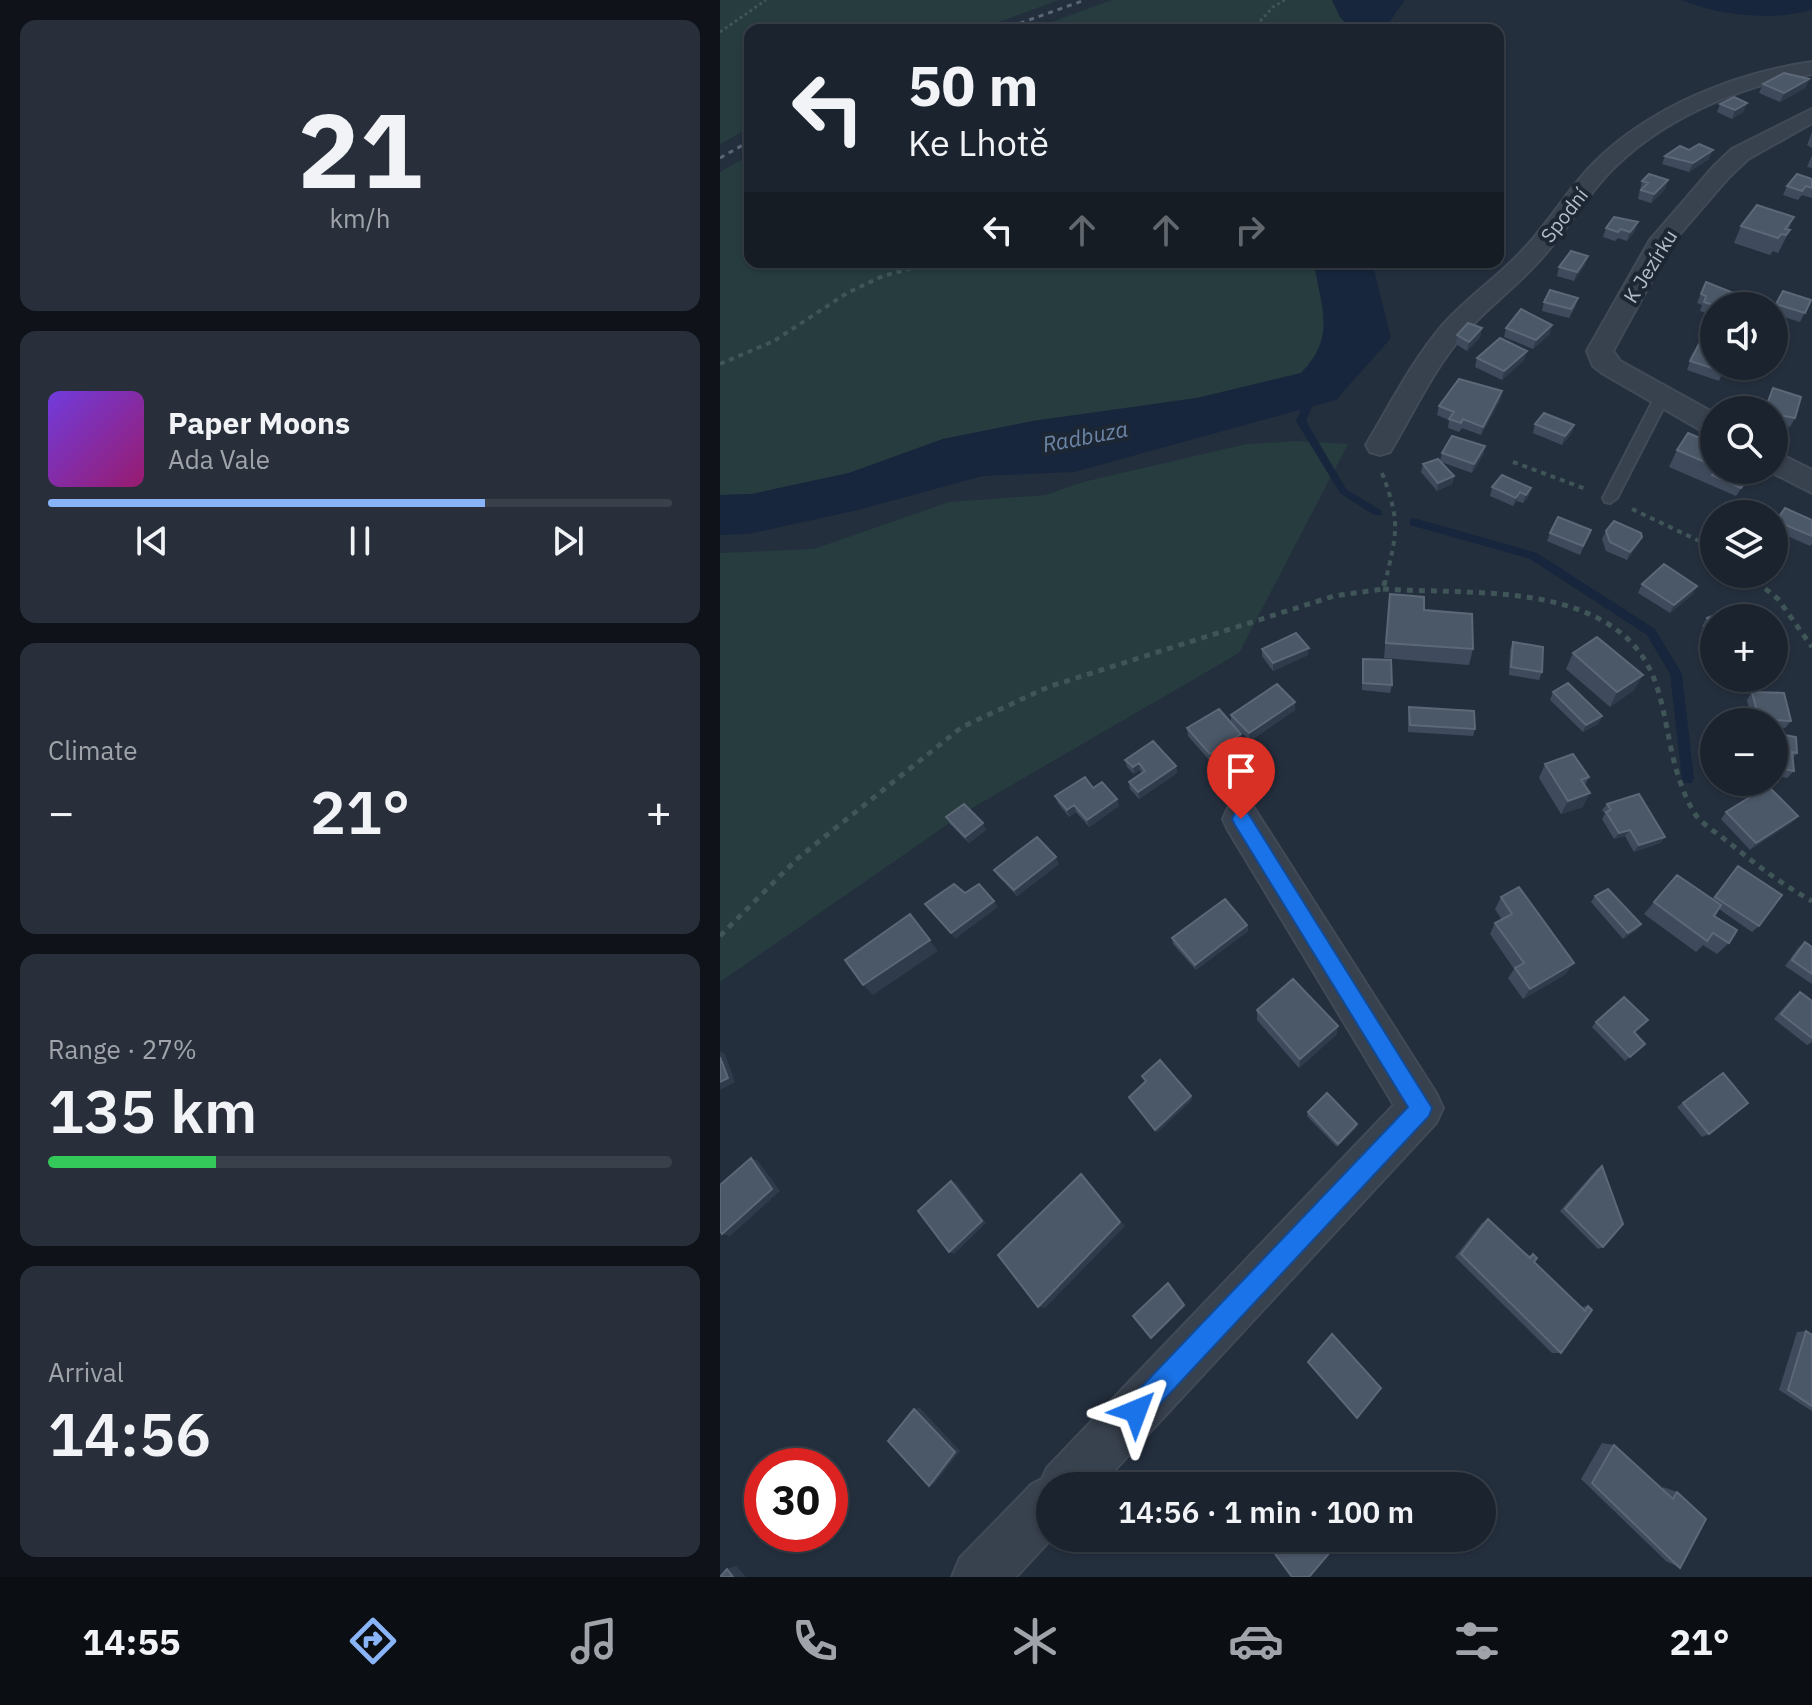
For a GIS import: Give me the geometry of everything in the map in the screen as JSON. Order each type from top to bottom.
[{"type":"street","name":"Spodní","points":[[1380,445],[1436,352],[1459,323],[1540,246],[1575,199],[1613,157],[1713,96],[1751,80],[1812,68]]},
{"type":"street","name":"K Jezírku","points":[[1700,417],[1611,367],[1602,360],[1600,351],[1662,240],[1721,172],[1740,154],[1812,115]]},
{"type":"street","points":[[1788,469],[1812,483]]},
{"type":"street","points":[[1078,1472],[1421,1108],[1241,819]]},
{"type":"street","points":[[979,1577],[1036,1517]]},
{"type":"lane","points":[[1610,498],[1663,395]]},
{"type":"path","points":[[720,32],[766,0]]},
{"type":"path","points":[[1257,24],[1273,7],[1285,0]]},
{"type":"path","points":[[720,364],[774,341],[859,287],[913,268]]},
{"type":"path","points":[[1380,445],[1377,459],[1397,512],[1395,541],[1383,589]]},
{"type":"path","points":[[1764,588],[1778,599],[1812,647]]},
{"type":"path","points":[[720,936],[798,858],[962,727],[1048,687],[1334,596],[1383,589],[1541,599],[1584,612],[1613,629],[1642,652],[1661,694],[1676,774],[1697,817],[1776,881],[1812,901]]},
{"type":"green space","points":[[720,0],[1059,0],[993,24],[744,24],[744,131],[720,144]]},
{"type":"green space","points":[[1112,0],[1332,0],[1346,24],[1046,24]]},
{"type":"green space","points":[[744,158],[744,268],[1315,268],[1324,321],[1323,334],[1312,360],[1301,373],[1197,398],[1033,421],[943,439],[849,473],[752,494],[720,495],[720,172]]},
{"type":"green space","points":[[1298,441],[1348,444],[1239,653],[967,811],[720,982],[720,553],[814,549],[949,502],[1046,495],[1083,482],[1247,444]]},
{"type":"water","points":[[1332,0],[1405,0],[1388,24],[1346,24]]},
{"type":"water","points":[[1681,0],[1812,0],[1812,10],[1779,15],[1746,15],[1712,10]]},
{"type":"water","name":"Radbuza","points":[[1315,268],[1374,268],[1391,338],[1336,400],[1074,472],[983,476],[858,510],[748,534],[720,535],[720,495],[752,494],[849,473],[943,439],[1033,421],[1197,398],[1301,373],[1319,347],[1324,321]]},
{"type":"building","points":[[1784,73],[1809,79],[1784,93],[1763,84]]},
{"type":"building","points":[[1734,97],[1747,103],[1735,110],[1720,104]]},
{"type":"building","points":[[1699,144],[1713,150],[1693,163],[1665,156],[1680,146],[1689,150]]},
{"type":"building","points":[[1649,174],[1668,180],[1654,194],[1641,190],[1648,183],[1642,181]]},
{"type":"building","points":[[1797,174],[1812,179],[1812,188],[1806,186],[1802,191],[1787,186]]},
{"type":"building","points":[[1757,205],[1794,217],[1785,229],[1790,230],[1786,235],[1781,234],[1778,238],[1741,226]]},
{"type":"building","points":[[1614,217],[1638,222],[1630,232],[1621,229],[1618,232],[1606,228]]},
{"type":"building","points":[[1571,251],[1588,256],[1577,272],[1559,267]]},
{"type":"building","points":[[1706,282],[1731,292],[1702,292]]},
{"type":"building","points":[[1550,290],[1578,298],[1571,309],[1544,302]]},
{"type":"building","points":[[1788,293],[1811,300],[1805,313],[1788,308]]},
{"type":"building","points":[[1521,309],[1552,325],[1536,340],[1506,328]]},
{"type":"building","points":[[1468,323],[1482,328],[1469,342],[1457,335]]},
{"type":"building","points":[[1500,338],[1527,351],[1504,371],[1477,358]]},
{"type":"building","points":[[1699,344],[1700,344],[1700,364],[1690,361]]},
{"type":"building","points":[[1459,379],[1502,391],[1483,427],[1463,419],[1461,423],[1449,419],[1454,412],[1439,406]]},
{"type":"building","points":[[1773,388],[1801,397],[1795,418],[1788,417],[1788,396],[1770,396]]},
{"type":"building","points":[[1544,413],[1574,425],[1565,436],[1535,424]]},
{"type":"building","points":[[1688,433],[1700,438],[1700,460],[1677,450]]},
{"type":"building","points":[[1452,436],[1485,446],[1474,464],[1442,453]]},
{"type":"building","points":[[1438,459],[1454,476],[1438,483],[1423,464]]},
{"type":"building","points":[[1502,475],[1531,488],[1526,495],[1520,492],[1516,498],[1492,487]]},
{"type":"building","points":[[1788,509],[1812,520],[1812,536],[1788,526]]},
{"type":"building","points":[[1558,517],[1591,530],[1583,546],[1550,533]]},
{"type":"building","points":[[1614,521],[1641,533],[1642,537],[1630,552],[1610,542],[1606,531]]},
{"type":"building","points":[[1664,564],[1697,586],[1674,605],[1642,584]]},
{"type":"building","points":[[1390,594],[1424,597],[1424,610],[1472,614],[1473,649],[1386,643]]},
{"type":"building","points":[[1296,633],[1309,648],[1273,663],[1262,649]]},
{"type":"building","points":[[1597,637],[1643,675],[1617,692],[1573,653]]},
{"type":"building","points":[[1513,642],[1543,647],[1542,672],[1511,667]]},
{"type":"building","points":[[1363,659],[1391,660],[1392,685],[1363,683]]},
{"type":"building","points":[[1568,683],[1602,716],[1586,725],[1553,692]]},
{"type":"building","points":[[1277,684],[1295,702],[1249,733],[1231,715]]},
{"type":"building","points":[[1752,692],[1784,693],[1788,708],[1756,708]]},
{"type":"building","points":[[1409,707],[1474,711],[1475,729],[1410,725]]},
{"type":"building","points":[[1219,709],[1241,734],[1210,754],[1187,728]]},
{"type":"building","points":[[1788,736],[1796,737],[1797,753],[1792,752],[1794,771],[1788,770]]},
{"type":"building","points":[[1153,741],[1176,766],[1138,792],[1129,782],[1145,771],[1139,763],[1133,767],[1125,760]]},
{"type":"building","points":[[1573,754],[1589,777],[1581,780],[1590,793],[1568,801],[1545,764]]},
{"type":"building","points":[[1085,777],[1093,788],[1102,782],[1117,799],[1087,820],[1074,805],[1067,810],[1055,796]]},
{"type":"building","points":[[1639,794],[1665,837],[1639,845],[1630,830],[1619,833],[1606,812],[1611,810],[1607,804]]},
{"type":"building","points":[[1752,796],[1778,796],[1798,816],[1756,843],[1726,812]]},
{"type":"building","points":[[964,804],[983,823],[965,837],[946,817]]},
{"type":"building","points":[[1037,837],[1056,857],[1014,890],[994,870]]},
{"type":"building","points":[[1738,866],[1782,895],[1759,926],[1715,897]]},
{"type":"building","points":[[1677,875],[1721,905],[1714,916],[1737,930],[1729,943],[1713,933],[1707,941],[1654,902]]},
{"type":"building","points":[[954,884],[965,893],[979,884],[994,901],[951,933],[925,904]]},
{"type":"building","points":[[1519,887],[1574,963],[1530,989],[1515,968],[1524,963],[1495,923],[1512,914],[1501,897]]},
{"type":"building","points":[[1608,889],[1641,924],[1628,933],[1595,896]]},
{"type":"building","points":[[1225,899],[1247,925],[1195,965],[1172,938]]},
{"type":"building","points":[[910,914],[930,940],[863,985],[845,960]]},
{"type":"building","points":[[1805,942],[1812,947],[1812,974],[1792,960]]},
{"type":"building","points":[[1293,979],[1338,1026],[1300,1059],[1257,1010]]},
{"type":"building","points":[[1800,992],[1812,1001],[1812,1038],[1781,1014]]},
{"type":"building","points":[[1624,997],[1648,1020],[1634,1032],[1645,1044],[1630,1057],[1596,1022]]},
{"type":"building","points":[[720,1057],[728,1078],[720,1082]]},
{"type":"building","points":[[1160,1060],[1191,1096],[1155,1130],[1129,1097],[1146,1081],[1142,1076]]},
{"type":"building","points":[[1723,1073],[1748,1103],[1709,1134],[1683,1103]]},
{"type":"building","points":[[1327,1093],[1357,1124],[1338,1144],[1308,1112]]},
{"type":"building","points":[[751,1158],[772,1189],[722,1234],[720,1185]]},
{"type":"building","points":[[1602,1166],[1623,1224],[1603,1247],[1565,1209]]},
{"type":"building","points":[[1081,1174],[1120,1222],[1038,1307],[998,1255]]},
{"type":"building","points":[[951,1181],[982,1221],[949,1252],[918,1211]]},
{"type":"building","points":[[1488,1219],[1530,1258],[1533,1254],[1537,1258],[1534,1262],[1585,1311],[1588,1306],[1592,1310],[1561,1353],[1461,1254]]},
{"type":"building","points":[[1168,1283],[1184,1305],[1151,1338],[1133,1316]]},
{"type":"building","points":[[1806,1331],[1812,1335],[1812,1406],[1788,1390]]},
{"type":"building","points":[[1332,1334],[1381,1388],[1357,1418],[1308,1362]]},
{"type":"building","points":[[914,1409],[955,1452],[929,1486],[888,1441]]},
{"type":"building","points":[[1614,1445],[1673,1499],[1677,1492],[1706,1519],[1680,1568],[1592,1483]]},
{"type":"building","points":[[1274,1552],[1330,1552],[1309,1577],[1292,1577]]},
{"type":"building","points":[[727,1569],[733,1577],[720,1577]]},
{"type":"waterway","points":[[1313,393],[1301,421],[1343,491],[1378,513]]},
{"type":"waterway","points":[[1414,522],[1533,556],[1651,632],[1676,674],[1688,779]]},
{"type":"railway","points":[[1018,24],[1085,0]]},
{"type":"railway","points":[[720,158],[744,144]]},
{"type":"route","points":[[1136,1411],[1421,1108],[1241,819]]}]
